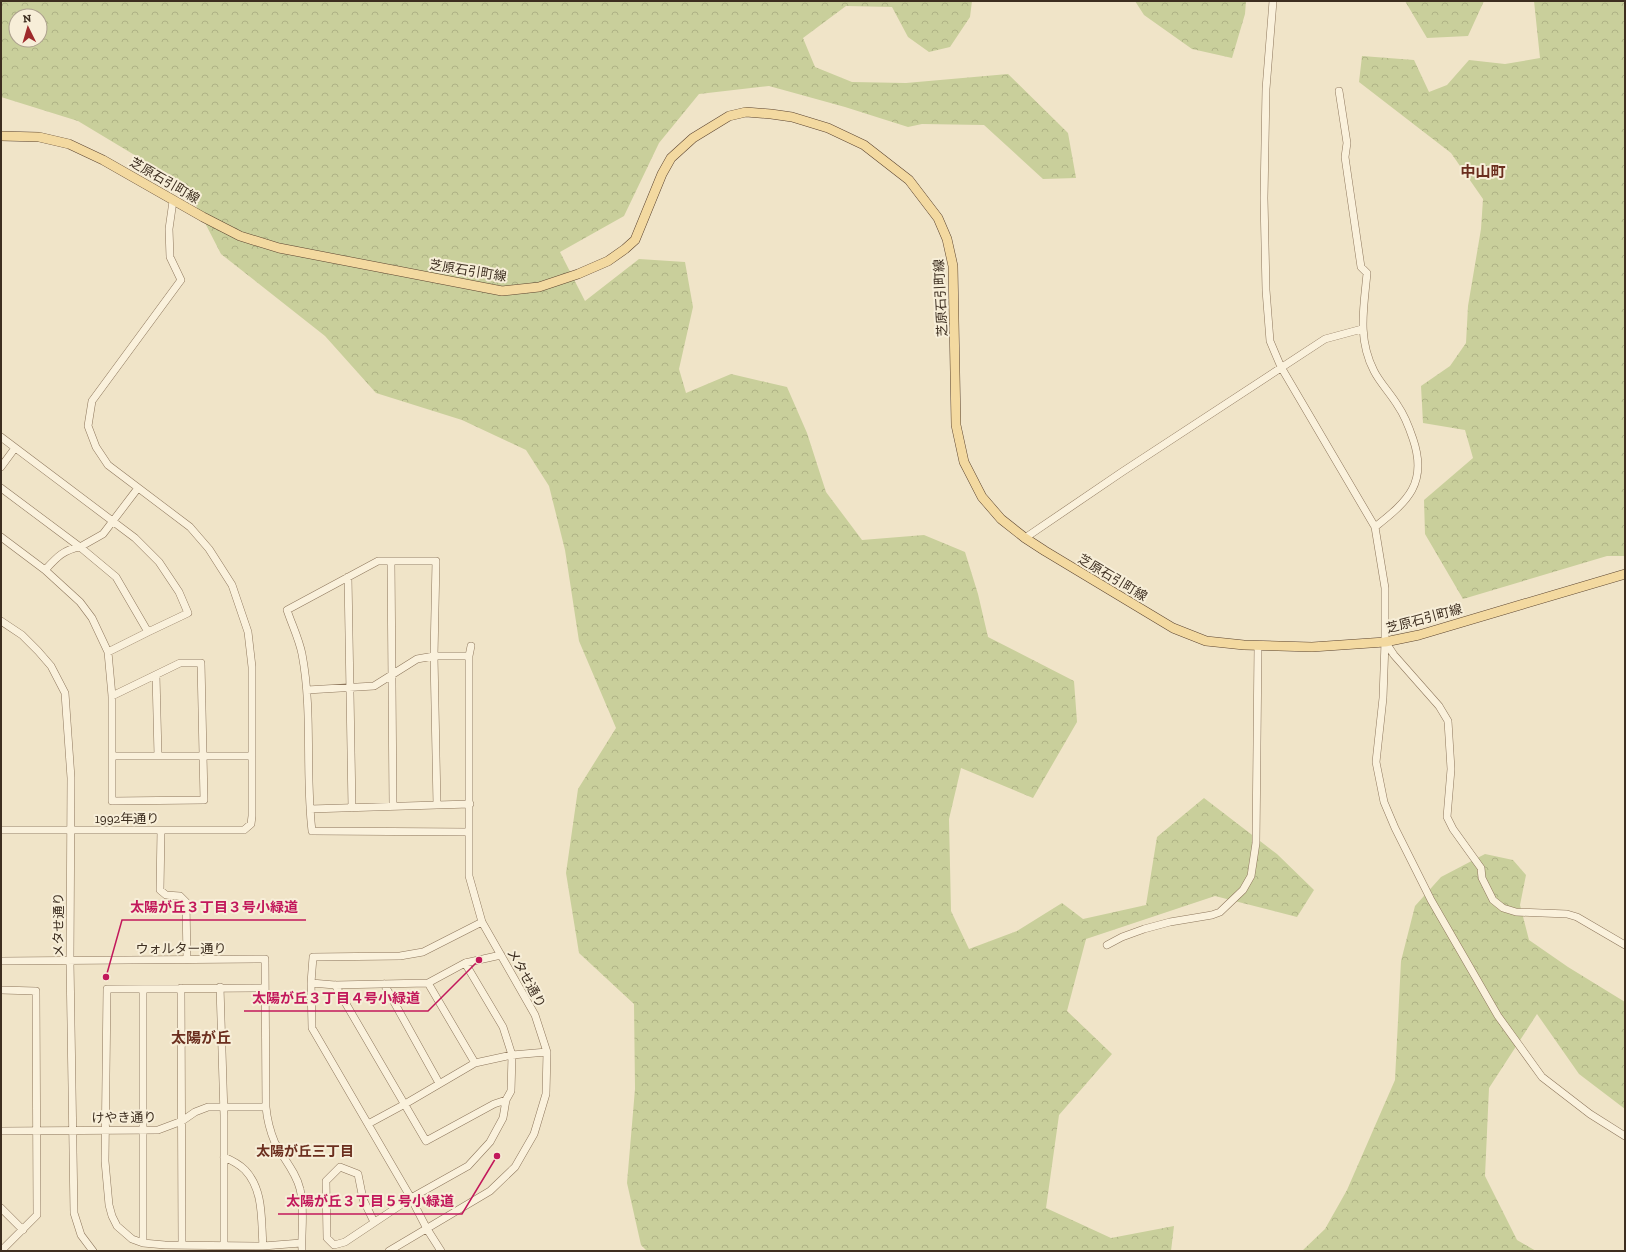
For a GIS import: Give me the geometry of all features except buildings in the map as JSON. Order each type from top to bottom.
[{"type":"main road","name":"芝原石引町線","points":[[1,136],[39,137],[69,144],[103,160],[240,236],[278,248],[502,291],[540,287],[608,261],[625,249],[635,240],[662,174],[671,158],[693,138],[729,116],[746,112],[792,117],[828,128],[864,145],[909,180],[938,218],[947,239],[953,266],[956,424],[964,462],[982,497],[1001,519],[1025,538],[1173,628],[1206,641],[1258,646],[1312,647],[1386,642],[1419,635],[1625,574]]},
{"type":"street","points":[[1273,1],[1266,88],[1264,198],[1266,283],[1270,341],[1281,367],[1375,527],[1385,588],[1386,642],[1383,698],[1376,762],[1384,802],[1410,859],[1431,900],[1498,1016],[1542,1077],[1590,1114],[1625,1136]]},
{"type":"street","points":[[1339,91],[1347,143],[1345,157],[1361,267],[1367,273],[1362,329],[1374,371],[1406,419],[1417,450],[1419,465],[1417,480],[1409,496],[1398,509],[1375,527]]},
{"type":"street","points":[[112,756],[252,756],[252,667],[248,632],[232,585],[209,549],[190,527],[108,465],[96,448],[88,426],[92,401],[181,280],[170,257],[169,229],[173,200]]},
{"type":"street","points":[[1025,538],[1122,472],[1325,339],[1362,329]]},
{"type":"street","points":[[1,437],[135,538],[159,562],[179,592],[188,613],[108,652]]},
{"type":"street","points":[[1,467],[15,448]]},
{"type":"street","points":[[1,488],[80,547],[116,577],[148,632]]},
{"type":"street","points":[[45,570],[60,554],[69,548],[80,547],[103,534],[138,488]]},
{"type":"street","points":[[1,536],[45,570],[80,602],[92,618],[108,652],[112,696],[112,801],[204,800],[201,663],[180,663],[112,696]]},
{"type":"street","points":[[437,805],[434,656],[436,561],[378,561],[287,610],[302,653],[307,690],[310,809],[312,831],[469,832]]},
{"type":"street","points":[[391,561],[393,806]]},
{"type":"street","points":[[348,577],[352,808]]},
{"type":"street","name":"メタせ通り","points":[[1,622],[22,635],[38,651],[51,666],[65,693],[71,778],[70,961],[74,1213],[81,1234],[93,1251]]},
{"type":"street","points":[[1386,642],[1394,655],[1439,706],[1448,721],[1451,769],[1447,816],[1453,829],[1480,868],[1482,878],[1493,900],[1503,908],[1516,912],[1567,914],[1577,917],[1625,944]]},
{"type":"street","name":"メタせ通り","points":[[389,1251],[490,1191],[515,1167],[534,1134],[546,1094],[547,1052],[535,1014],[482,922],[469,876],[471,646]]},
{"type":"street","points":[[1107,945],[1122,937],[1144,929],[1220,912],[1243,890],[1251,876],[1256,843],[1258,646]]},
{"type":"street","points":[[307,690],[374,686],[417,659],[434,656],[470,656]]},
{"type":"street","points":[[156,675],[158,756]]},
{"type":"street","name":"1992年通り","points":[[1,830],[244,830],[251,824],[252,816],[252,756]]},
{"type":"street","points":[[310,809],[470,804]]},
{"type":"street","points":[[160,830],[160,890],[166,896],[180,896],[186,902],[187,960]]},
{"type":"street","points":[[441,1251],[312,1028],[311,983],[313,957],[400,956],[423,952],[482,922]]},
{"type":"street","points":[[311,983],[335,985],[428,983],[465,963],[502,956]]},
{"type":"street","name":"ウォルター通り","points":[[1,961],[264,959],[265,988]]},
{"type":"street","points":[[374,1222],[363,1199],[358,1174],[340,1167],[326,1181],[327,1238],[334,1245],[345,1242],[411,1198],[468,1166],[490,1142],[503,1118],[506,1100],[511,1091],[512,1055],[503,1027],[465,963]]},
{"type":"street","points":[[428,983],[475,1063]]},
{"type":"street","points":[[384,984],[439,1083]]},
{"type":"street","points":[[335,985],[426,1141],[494,1104],[506,1100]]},
{"type":"street","points":[[220,987],[224,1157],[224,1245]]},
{"type":"street","points":[[301,1243],[263,1246],[164,1245],[144,1243],[132,1239],[117,1226],[108,1205],[105,1161],[107,989],[220,987],[265,988],[267,1120],[275,1141],[294,1174],[300,1189],[302,1251]]},
{"type":"street","points":[[181,988],[182,1245]]},
{"type":"street","points":[[143,989],[144,1243]]},
{"type":"street","points":[[1,990],[36,991],[37,1215],[1,1251]]},
{"type":"street","points":[[368,1124],[475,1063],[512,1055],[547,1052]]},
{"type":"street","name":"けやき通り","points":[[1,1131],[158,1130],[182,1122],[195,1112],[208,1107],[266,1107]]},
{"type":"street","points":[[224,1157],[245,1170],[255,1185],[260,1198],[263,1246]]},
{"type":"street","points":[[301,1204],[326,1202]]},
{"type":"street","points":[[1,1208],[23,1230]]},
{"type":"green space","points":[[1,1],[972,1],[970,17],[950,47],[929,52],[908,37],[892,7],[846,6],[803,38],[815,67],[852,82],[906,83],[1008,74],[1068,133],[1076,178],[1043,179],[984,125],[922,124],[908,127],[845,107],[769,86],[699,94],[659,143],[624,216],[560,252],[585,301],[639,259],[685,262],[693,307],[679,369],[686,393],[731,374],[787,387],[807,433],[826,492],[862,540],[924,535],[965,552],[978,594],[988,637],[1074,681],[1077,722],[1033,798],[961,768],[949,819],[951,911],[969,949],[1017,931],[1062,903],[1083,919],[1146,905],[1157,837],[1204,798],[1277,854],[1314,890],[1297,917],[1215,896],[1086,939],[1067,1011],[1112,1054],[1059,1115],[1046,1208],[1111,1238],[1174,1226],[1171,1251],[647,1251],[641,1245],[627,1183],[635,1089],[634,1004],[579,953],[566,873],[578,789],[616,728],[579,641],[565,550],[549,486],[526,450],[462,420],[376,393],[325,336],[221,254],[186,186],[78,121],[1,97]]},
{"type":"green space","points":[[1135,1],[1246,1],[1245,14],[1232,58],[1192,49],[1144,15]]},
{"type":"green space","points":[[1405,1],[1484,1],[1468,36],[1427,38]]},
{"type":"green space","points":[[1534,1],[1625,1],[1625,556],[1607,556],[1463,599],[1425,534],[1424,500],[1473,458],[1465,430],[1423,423],[1421,386],[1450,366],[1466,343],[1468,306],[1481,229],[1483,199],[1451,153],[1359,82],[1362,56],[1414,60],[1429,92],[1447,85],[1469,60],[1505,64],[1540,58]]},
{"type":"green space","points":[[1485,854],[1513,860],[1526,875],[1520,905],[1529,940],[1568,967],[1625,1002],[1625,1109],[1579,1074],[1537,1014],[1489,1088],[1485,1176],[1517,1240],[1536,1251],[1302,1251],[1325,1229],[1347,1190],[1395,1080],[1401,961],[1415,906],[1441,877]]},
{"type":"place","name":"太陽が丘３丁目４号小緑道","points":[[479,960]]},
{"type":"place","name":"太陽が丘３丁目３号小緑道","points":[[106,977]]},
{"type":"place","name":"太陽が丘３丁目５号小緑道","points":[[497,1156]]},
{"type":"district","name":"中山町","points":[[1483,172]]},
{"type":"district","name":"太陽が丘","points":[[201,1038]]},
{"type":"district","name":"太陽が丘三丁目","points":[[305,1151]]}]
